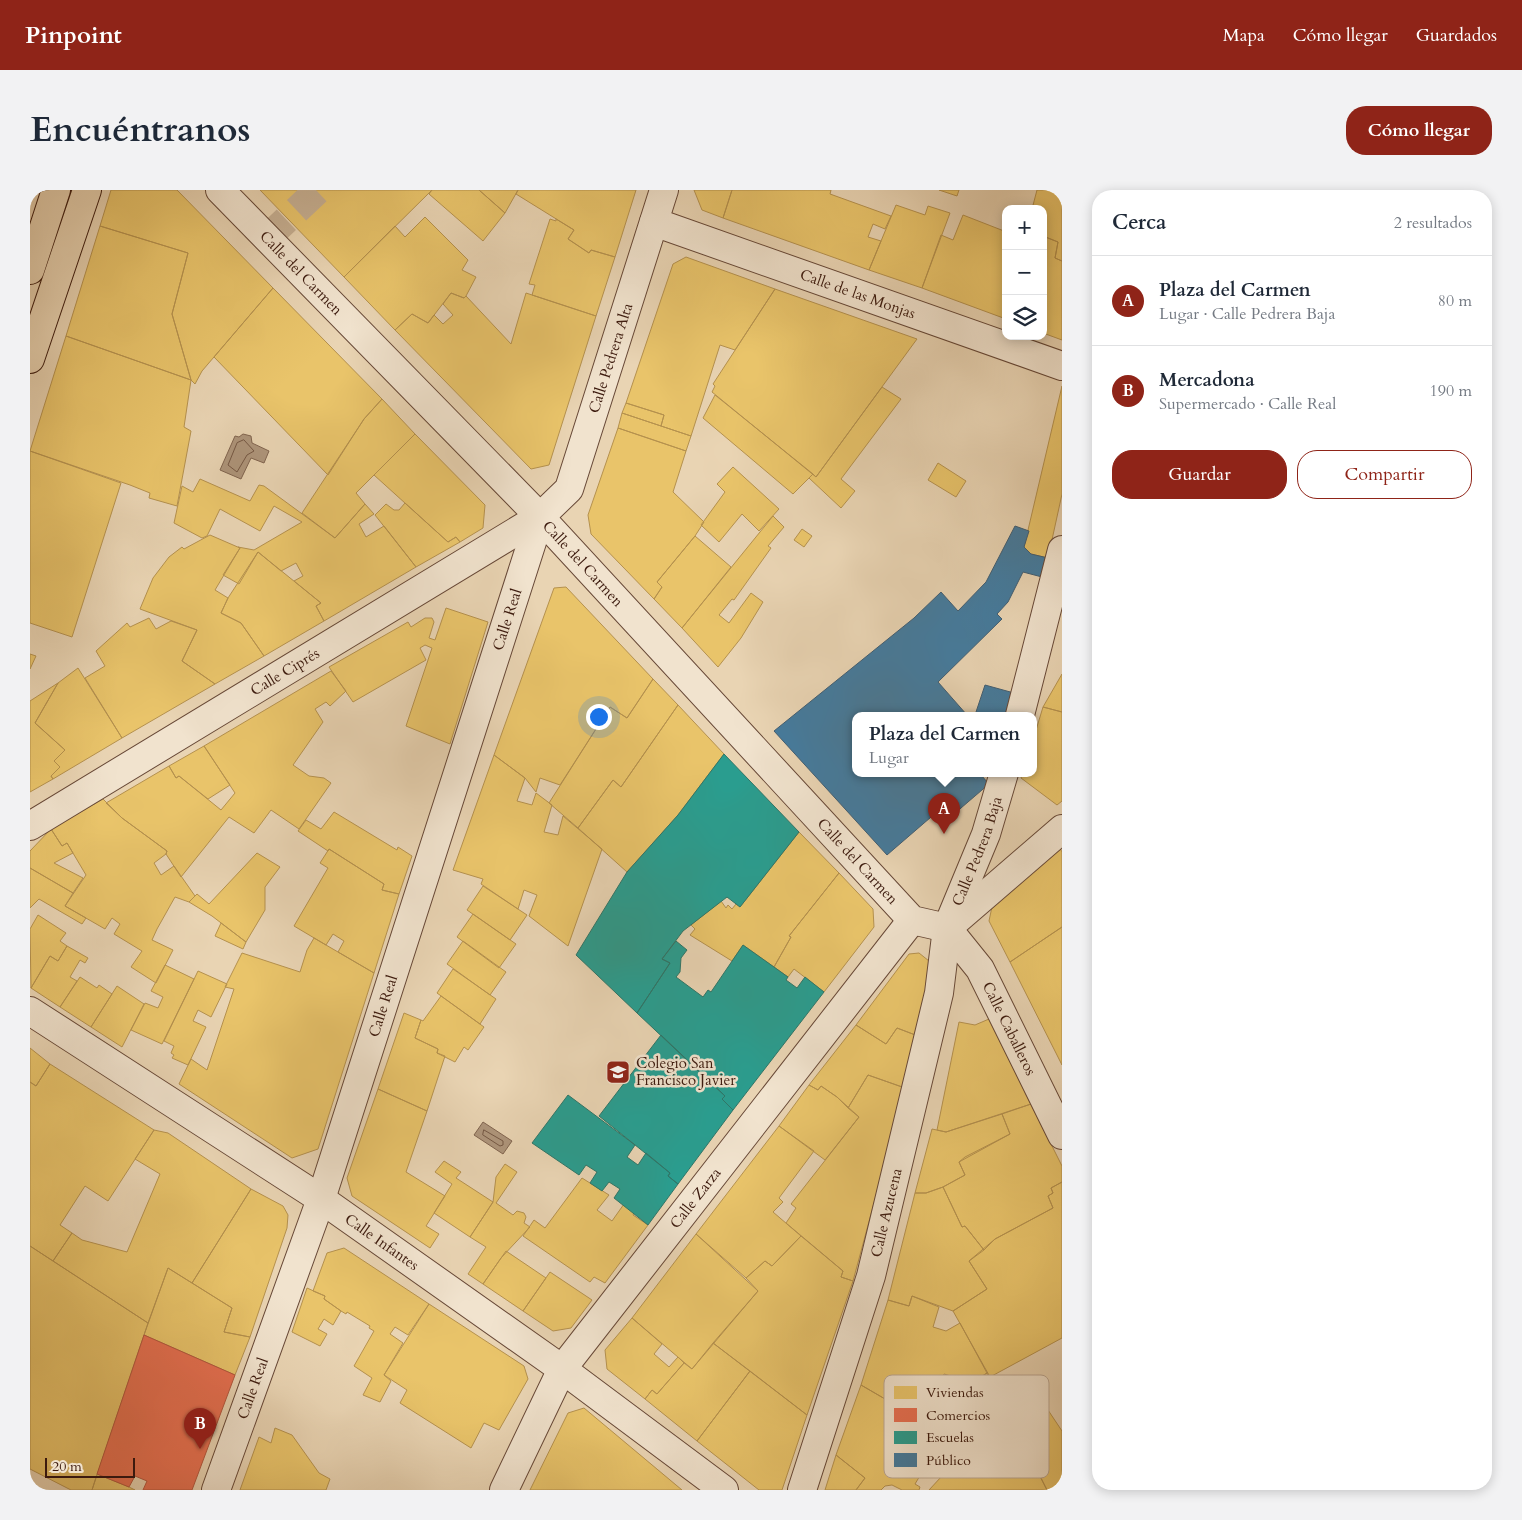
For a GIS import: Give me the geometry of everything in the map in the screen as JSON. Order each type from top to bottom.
[{"type":"highway","points":[[30,270],[56,190]]},
{"type":"highway","points":[[30,359],[87,190]]},
{"type":"street","name":"Calle del Carmen","points":[[220,190],[540,517],[912,920]]},
{"type":"street","name":"Calle Pedrera Alta","points":[[540,517],[569,489],[664,190]]},
{"type":"street","name":"Calle de las Monjas","points":[[654,222],[1062,366]]},
{"type":"street","name":"Calle Ciprés","points":[[30,826],[540,517]]},
{"type":"street","name":"Calle Real","points":[[216,1490],[321,1199],[540,517]]},
{"type":"street","points":[[1021,712],[1062,550]]},
{"type":"street","name":"Calle Pedrera Baja","points":[[947,928],[986,834],[1003,777]]},
{"type":"street","points":[[912,920],[947,928],[1062,829]]},
{"type":"street","name":"Calle Zarza","points":[[504,1490],[562,1368],[912,920]]},
{"type":"street","name":"Calle Caballeros","points":[[947,928],[980,969],[1062,1135]]},
{"type":"street","name":"Calle Azucena","points":[[802,1490],[871,1276],[939,993],[947,928]]},
{"type":"street","name":"Calle Infantes","points":[[30,1011],[321,1199],[562,1368],[724,1490]]},
{"type":"water","points":[[243,434],[251,436],[252,443],[269,451],[264,463],[251,458],[241,479],[220,470],[235,436],[239,437]]},
{"type":"water","points":[[483,1122],[512,1141],[503,1154],[474,1135]]},
{"type":"building: Viviendas","points":[[111,190],[177,190],[273,288],[202,371],[195,384],[191,380],[172,314],[188,253],[100,226]]},
{"type":"building: Viviendas","points":[[260,190],[432,190],[344,277]]},
{"type":"building: Viviendas","points":[[432,190],[479,190],[505,213],[483,241],[429,194]]},
{"type":"building: Viviendas","points":[[479,190],[518,190],[505,213]]},
{"type":"building: Viviendas","points":[[518,190],[636,190],[615,257],[591,250],[589,253],[568,239],[574,230],[516,194]]},
{"type":"building: Viviendas","points":[[694,190],[732,190],[723,218],[702,210]]},
{"type":"building: Viviendas","points":[[732,190],[831,190],[830,194],[891,216],[885,229],[873,224],[868,237],[881,241],[869,270],[723,218]]},
{"type":"building: Viviendas","points":[[939,190],[959,190],[957,196]]},
{"type":"building: Viviendas","points":[[1037,190],[1062,190],[1062,261],[1055,258],[1058,242],[1047,238],[1047,205],[1033,205]]},
{"type":"building: Viviendas","points":[[896,205],[925,215],[928,206],[950,213],[922,288],[869,270]]},
{"type":"building: Viviendas","points":[[963,215],[1002,230],[1002,318],[922,288],[941,235],[953,240]]},
{"type":"building: Viviendas","points":[[425,217],[468,260],[462,270],[476,277],[464,298],[451,293],[428,323],[412,314],[395,330],[344,277],[395,226],[405,237]]},
{"type":"building: Viviendas","points":[[550,219],[556,221],[556,219],[574,230],[568,239],[589,253],[591,250],[615,257],[596,316],[532,295],[535,285],[529,284]]},
{"type":"building: Viviendas","points":[[100,226],[188,253],[172,314],[191,380],[66,336]]},
{"type":"building: Viviendas","points":[[1047,238],[1058,242],[1055,258],[1062,261],[1062,340],[1047,334]]},
{"type":"building: Viviendas","points":[[686,257],[775,289],[735,350],[720,345],[691,436],[661,426],[664,415],[626,403],[673,264]]},
{"type":"building: Viviendas","points":[[273,288],[382,399],[364,419],[328,475],[214,357]]},
{"type":"building: Viviendas","points":[[775,289],[917,339],[816,477],[712,392],[715,386],[713,384]]},
{"type":"building: Viviendas","points":[[451,293],[464,298],[466,296],[511,344],[526,293],[596,316],[549,465],[531,469],[395,330],[412,314],[428,323],[434,315],[443,324],[453,315],[443,304]]},
{"type":"building: Viviendas","points":[[66,336],[191,380],[184,427],[191,431],[177,506],[149,498],[150,493],[130,485],[30,451]]},
{"type":"building: Viviendas","points":[[1062,386],[1062,494],[1048,558],[1031,554],[1024,547]]},
{"type":"building: Viviendas","points":[[882,387],[901,399],[841,479],[855,491],[841,508],[809,478],[813,474],[816,477]]},
{"type":"building: Viviendas","points":[[715,395],[813,474],[793,494],[703,418]]},
{"type":"building: Viviendas","points":[[382,399],[415,434],[356,493],[365,504],[335,538],[302,513],[364,419]]},
{"type":"building: Viviendas","points":[[626,403],[664,415],[661,426],[622,413]]},
{"type":"building: Viviendas","points":[[622,413],[691,436],[686,451],[618,428]]},
{"type":"building: Viviendas","points":[[618,428],[686,451],[673,492],[704,522],[695,536],[657,582],[662,587],[654,599],[591,534],[588,515]]},
{"type":"building: Viviendas","points":[[415,434],[485,505],[483,528],[460,542],[456,537],[448,542],[374,475]]},
{"type":"building: Viviendas","points":[[30,451],[121,483],[72,637],[30,623]]},
{"type":"building: Viviendas","points":[[938,463],[966,481],[956,497],[928,480]]},
{"type":"building: Viviendas","points":[[733,467],[779,509],[759,531],[742,514],[719,542],[701,525],[725,492],[717,484]]},
{"type":"building: Viviendas","points":[[200,479],[250,501],[259,485],[264,486],[335,538],[365,504],[374,514],[359,524],[366,537],[384,526],[416,567],[324,621],[316,606],[321,603],[294,581],[303,576],[296,563],[281,571],[258,552],[239,584],[223,575],[240,548],[238,547],[254,550],[302,522],[274,506],[260,531],[220,509],[207,536],[202,538],[174,523],[182,486],[193,492]]},
{"type":"building: Viviendas","points":[[405,503],[448,542],[456,537],[460,542],[416,567],[375,515],[386,504],[394,510],[399,510]]},
{"type":"building: Viviendas","points":[[773,516],[784,527],[768,546],[771,548],[734,600],[732,599],[719,615],[729,623],[751,593],[763,602],[741,638],[718,667],[682,628]]},
{"type":"building: Viviendas","points":[[802,529],[812,536],[804,547],[794,540]]},
{"type":"building: Viviendas","points":[[210,535],[240,548],[215,590],[228,598],[221,613],[241,623],[264,656],[215,684],[182,661],[197,630],[140,609],[153,578],[169,557],[182,547],[184,549]]},
{"type":"building: Viviendas","points":[[695,536],[731,567],[682,628],[654,599],[662,587],[657,582]]},
{"type":"building: Viviendas","points":[[258,552],[321,603],[316,606],[324,621],[264,656],[241,623],[221,613],[228,598]]},
{"type":"building: Viviendas","points":[[566,587],[653,679],[627,718],[610,707],[560,785],[540,778],[536,792],[525,778],[494,755],[554,588]]},
{"type":"building: Viviendas","points":[[446,608],[488,622],[450,744],[406,726],[432,648],[425,645],[420,648],[426,660],[353,702],[329,667],[408,622],[411,627],[425,618],[432,618],[434,622],[429,638],[435,640]]},
{"type":"building: Viviendas","points":[[149,618],[156,629],[171,621],[197,630],[182,661],[215,684],[122,738],[85,678],[105,666],[96,651],[127,623],[130,627]]},
{"type":"building: Viviendas","points":[[30,654],[36,656],[30,669]]},
{"type":"building: Viviendas","points":[[78,668],[122,738],[53,779],[51,776],[60,767],[54,761],[65,750],[35,723],[58,683]]},
{"type":"building: Viviendas","points":[[331,671],[346,691],[330,706],[326,702],[315,709],[323,722],[293,765],[309,776],[324,778],[331,783],[299,829],[271,810],[254,833],[229,817],[181,877],[166,854],[167,851],[122,818],[106,803],[169,766],[176,778],[179,776],[221,810],[235,793],[204,746]]},
{"type":"building: Viviendas","points":[[1062,674],[1062,712],[1043,707]]},
{"type":"building: Viviendas","points":[[653,679],[678,705],[621,787],[613,780],[578,828],[549,803],[610,707],[627,718]]},
{"type":"building: Viviendas","points":[[58,683],[35,723],[65,750],[54,761],[60,767],[51,776],[53,779],[30,792],[30,701]]},
{"type":"building: Viviendas","points":[[678,705],[724,754],[678,815],[627,872],[578,828],[613,780],[621,787]]},
{"type":"building: Viviendas","points":[[1043,707],[1062,712],[1062,801],[1057,805],[1021,778],[1037,777],[1037,727]]},
{"type":"building: Viviendas","points":[[204,746],[230,785],[208,799],[179,776],[176,778],[169,766]]},
{"type":"building: Viviendas","points":[[494,755],[525,778],[517,801],[532,805],[536,793],[552,805],[544,832],[558,835],[563,816],[602,849],[568,946],[529,916],[537,895],[524,890],[518,909],[481,884],[483,879],[453,870]]},
{"type":"building: Viviendas","points":[[103,799],[122,818],[167,851],[166,854],[154,863],[161,875],[174,866],[195,896],[189,902],[175,897],[152,940],[173,950],[156,983],[131,967],[142,951],[114,934],[120,924],[112,918],[105,929],[65,906],[86,875],[67,843],[62,846],[51,829]]},
{"type":"building: Viviendas","points":[[334,812],[397,850],[398,847],[412,856],[399,894],[382,890],[384,884],[298,831],[306,820],[321,829]]},
{"type":"building: Viviendas","points":[[51,829],[62,846],[67,843],[73,853],[54,863],[83,878],[73,893],[30,868],[30,851]]},
{"type":"building: Viviendas","points":[[799,832],[839,873],[789,936],[791,937],[774,967],[743,945],[732,961],[690,935],[695,929],[691,925],[721,901],[726,908],[728,905],[732,909],[736,904],[740,907]]},
{"type":"building: Viviendas","points":[[1060,848],[1062,852],[1062,927],[1010,962],[989,921],[993,902]]},
{"type":"building: Viviendas","points":[[329,849],[384,884],[382,890],[399,894],[374,973],[338,952],[344,941],[333,934],[326,945],[294,926],[328,868],[320,863]]},
{"type":"building: Viviendas","points":[[257,853],[280,867],[265,887],[265,910],[246,942],[212,916],[189,902],[197,894],[209,904]]},
{"type":"building: Viviendas","points":[[30,868],[73,893],[65,906],[86,918],[82,924],[39,899],[30,908]]},
{"type":"building: Viviendas","points":[[839,873],[873,909],[874,927],[824,992],[794,969],[788,977],[774,967],[791,937],[789,936]]},
{"type":"building: Viviendas","points":[[483,886],[527,915],[510,940],[467,910]]},
{"type":"building: Viviendas","points":[[473,914],[516,944],[499,968],[457,937]]},
{"type":"building: Viviendas","points":[[38,915],[66,933],[60,941],[67,946],[58,961],[50,956],[31,988],[30,929]]},
{"type":"building: Viviendas","points":[[221,923],[246,942],[243,949],[215,936]]},
{"type":"building: Viviendas","points":[[1062,927],[1062,1065],[1010,962]]},
{"type":"building: Viviendas","points":[[314,938],[374,973],[318,1149],[292,1158],[179,1084],[191,1059],[207,1070],[234,989],[225,987],[242,953],[300,972],[307,950]]},
{"type":"building: Viviendas","points":[[463,941],[506,972],[490,995],[447,964]]},
{"type":"building: Viviendas","points":[[67,946],[88,958],[85,963],[80,960],[70,977],[77,981],[60,1007],[31,988],[50,956],[58,961]]},
{"type":"building: Viviendas","points":[[919,953],[929,961],[931,967],[918,1036],[897,1028],[886,1044],[856,1025],[909,954]]},
{"type":"building: Viviendas","points":[[165,965],[194,979],[162,1044],[131,1030],[145,1003],[158,1008],[163,997],[151,991]]},
{"type":"building: Viviendas","points":[[453,969],[496,999],[480,1024],[437,993]]},
{"type":"building: Viviendas","points":[[198,971],[227,984],[211,1017],[198,1010],[193,1021],[206,1027],[188,1065],[172,1058],[174,1055],[171,1053],[174,1046],[164,1041]]},
{"type":"building: Viviendas","points":[[80,977],[97,988],[99,985],[112,994],[91,1027],[60,1007]]},
{"type":"building: Viviendas","points":[[117,986],[144,1004],[122,1047],[91,1027]]},
{"type":"building: Viviendas","points":[[441,996],[484,1027],[468,1050],[464,1047],[455,1062],[437,1053],[438,1049],[415,1038],[421,1020],[423,1021]]},
{"type":"building: Viviendas","points":[[404,1013],[421,1020],[415,1038],[438,1049],[437,1053],[445,1056],[427,1111],[378,1089]]},
{"type":"building: Viviendas","points":[[989,1019],[1031,1104],[946,1132],[937,1130],[959,1022],[975,1025]]},
{"type":"building: Viviendas","points":[[856,1025],[886,1044],[897,1028],[918,1036],[905,1088],[868,1075],[848,1108],[837,1097],[821,1086],[818,1090],[809,1085]]},
{"type":"building: Viviendas","points":[[30,1048],[50,1064],[36,1086],[30,1082]]},
{"type":"building: Viviendas","points":[[50,1064],[154,1130],[108,1201],[85,1186],[60,1225],[72,1233],[53,1261],[30,1246],[30,1082],[36,1086]]},
{"type":"building: Viviendas","points":[[868,1075],[905,1088],[853,1281],[841,1277],[843,1271],[786,1223],[796,1208],[791,1204],[859,1117],[848,1108]]},
{"type":"building: Viviendas","points":[[809,1085],[818,1090],[821,1086],[837,1097],[859,1117],[825,1160],[779,1126]]},
{"type":"building: Viviendas","points":[[378,1089],[427,1111],[406,1172],[445,1196],[426,1226],[439,1234],[430,1248],[352,1196],[347,1178]]},
{"type":"building: Viviendas","points":[[1031,1104],[1062,1166],[1062,1182],[1051,1188],[1053,1193],[1048,1196],[1053,1208],[995,1239],[984,1250],[965,1226],[962,1227],[943,1187],[965,1175],[959,1162],[965,1157],[1010,1134],[1002,1114]]},
{"type":"building: Viviendas","points":[[1002,1114],[1010,1134],[959,1162],[965,1175],[943,1187],[926,1193],[915,1193],[932,1129],[946,1132]]},
{"type":"building: Viviendas","points":[[779,1126],[814,1151],[779,1198],[783,1202],[773,1212],[801,1236],[772,1266],[765,1261],[746,1278],[696,1234]]},
{"type":"building: Viviendas","points":[[154,1130],[168,1133],[251,1189],[192,1283],[168,1268],[148,1323],[53,1261],[72,1233],[82,1240],[127,1252],[160,1174],[135,1159]]},
{"type":"building: Viviendas","points":[[444,1161],[461,1172],[456,1178],[493,1202],[470,1237],[434,1213],[452,1184],[435,1172]]},
{"type":"building: Viviendas","points":[[505,1164],[517,1172],[496,1203],[513,1215],[517,1211],[524,1213],[526,1217],[524,1223],[530,1227],[501,1258],[483,1284],[468,1274],[486,1247],[470,1237],[493,1202],[496,1177]]},
{"type":"building: Viviendas","points":[[582,1178],[609,1195],[597,1210],[612,1221],[624,1204],[634,1213],[633,1215],[648,1225],[605,1283],[594,1277],[590,1282],[523,1236],[534,1220],[545,1228]]},
{"type":"building: Viviendas","points":[[1062,1182],[1062,1338],[994,1375],[989,1375],[953,1311],[987,1289],[969,1261],[995,1239],[1053,1208],[1048,1196],[1053,1193],[1051,1188]]},
{"type":"building: Viviendas","points":[[943,1187],[962,1227],[965,1226],[984,1250],[969,1261],[987,1289],[953,1311],[912,1296],[909,1306],[888,1300],[915,1193],[926,1193]]},
{"type":"building: Viviendas","points":[[251,1189],[283,1206],[288,1215],[287,1228],[250,1337],[224,1332],[232,1308],[192,1283]]},
{"type":"building: Viviendas","points":[[696,1234],[758,1291],[692,1369],[632,1318]]},
{"type":"building: Viviendas","points":[[801,1236],[843,1271],[841,1277],[853,1281],[807,1415],[713,1343],[758,1291],[746,1278],[765,1261],[772,1266]]},
{"type":"building: Viviendas","points":[[30,1246],[148,1323],[92,1490],[71,1490],[30,1469]]},
{"type":"building: Viviendas","points":[[344,1248],[429,1304],[408,1335],[395,1327],[390,1334],[403,1343],[384,1375],[391,1381],[380,1402],[363,1395],[372,1378],[354,1366],[374,1331],[369,1328],[370,1326],[347,1312],[346,1314],[324,1299],[325,1296],[313,1291],[327,1253]]},
{"type":"building: Viviendas","points":[[506,1251],[546,1278],[523,1311],[483,1284]]},
{"type":"building: Viviendas","points":[[168,1268],[232,1308],[224,1332],[250,1337],[235,1375],[144,1335]]},
{"type":"building: Viviendas","points":[[550,1272],[592,1300],[571,1328],[553,1331],[523,1311]]},
{"type":"building: Viviendas","points":[[307,1288],[325,1296],[324,1299],[341,1311],[333,1325],[324,1319],[318,1329],[327,1334],[320,1346],[292,1332]]},
{"type":"building: Viviendas","points":[[912,1296],[939,1307],[933,1327],[946,1331],[960,1323],[987,1373],[984,1375],[884,1375],[884,1398],[861,1385],[888,1300],[909,1306]]},
{"type":"building: Viviendas","points":[[429,1304],[524,1366],[528,1379],[499,1430],[484,1423],[471,1448],[400,1403],[407,1390],[384,1375]]},
{"type":"building: Viviendas","points":[[632,1318],[662,1344],[654,1354],[669,1367],[678,1357],[684,1363],[657,1394],[652,1390],[645,1399],[607,1369],[605,1350]]},
{"type":"building: Viviendas","points":[[713,1343],[750,1371],[697,1441],[645,1399],[652,1390],[657,1394],[684,1363],[692,1369]]},
{"type":"building: Viviendas","points":[[750,1371],[807,1415],[782,1490],[759,1490],[697,1441]]},
{"type":"building: Viviendas","points":[[861,1385],[884,1398],[884,1478],[919,1478],[915,1484],[920,1487],[919,1490],[902,1490],[892,1485],[885,1486],[881,1490],[856,1490],[865,1478],[836,1455]]},
{"type":"building: Viviendas","points":[[584,1408],[682,1490],[530,1490],[568,1413]]},
{"type":"building: Viviendas","points":[[1049,1412],[1062,1431],[1062,1486],[1058,1490],[1047,1490],[1041,1478],[1049,1478]]},
{"type":"building: Viviendas","points":[[275,1428],[292,1435],[319,1473],[330,1479],[326,1490],[240,1490],[259,1437],[271,1443]]},
{"type":"building: Viviendas","points":[[836,1455],[865,1478],[856,1490],[825,1490]]},
{"type":"building: Viviendas","points":[[97,1474],[129,1487],[135,1490],[92,1490]]},
{"type":"building: Viviendas","points":[[940,1478],[1041,1478],[1047,1490],[929,1490]]},
{"type":"building: Comercios","points":[[144,1335],[235,1375],[192,1490],[143,1490],[147,1481],[135,1476],[129,1487],[97,1474]]},
{"type":"building: Escuelas","points":[[724,754],[799,832],[740,907],[727,897],[683,931],[662,959],[670,963],[637,1013],[576,955],[627,872],[678,815]]},
{"type":"building: Escuelas","points":[[676,941],[687,950],[681,958],[680,972],[676,977],[703,997],[708,990],[711,992],[743,945],[788,977],[786,980],[797,988],[805,977],[824,992],[733,1110],[722,1099],[725,1096],[637,1013],[670,963],[662,959]]},
{"type":"building: Escuelas","points":[[661,1035],[725,1096],[722,1099],[733,1110],[678,1184],[668,1176],[670,1173],[599,1116]]},
{"type":"building: Escuelas","points":[[568,1095],[635,1145],[627,1157],[638,1165],[646,1153],[670,1173],[668,1176],[678,1184],[648,1225],[614,1198],[620,1189],[609,1182],[602,1191],[590,1183],[597,1172],[586,1165],[579,1175],[532,1143]]},
{"type":"building: Público","points":[[1015,526],[1029,531],[1024,547],[1031,554],[1048,558],[1042,577],[1023,572],[1008,602],[997,614],[1002,619],[938,682],[964,712],[852,712],[852,777],[983,777],[989,784],[954,814],[945,805],[887,855],[774,731],[914,618],[941,592],[958,611],[986,582]]},
{"type":"building: Público","points":[[985,685],[1014,693],[1008,712],[976,712]]},
{"type":"tunnel","points":[[266,239],[318,190]]},
{"type":"place","name":"Plaza del Carmen","points":[[944,834]]},
{"type":"place","name":"Colegio San Francisco Javier","points":[[618,1072]]},
{"type":"place","name":"Mercadona","points":[[200,1449]]}]
